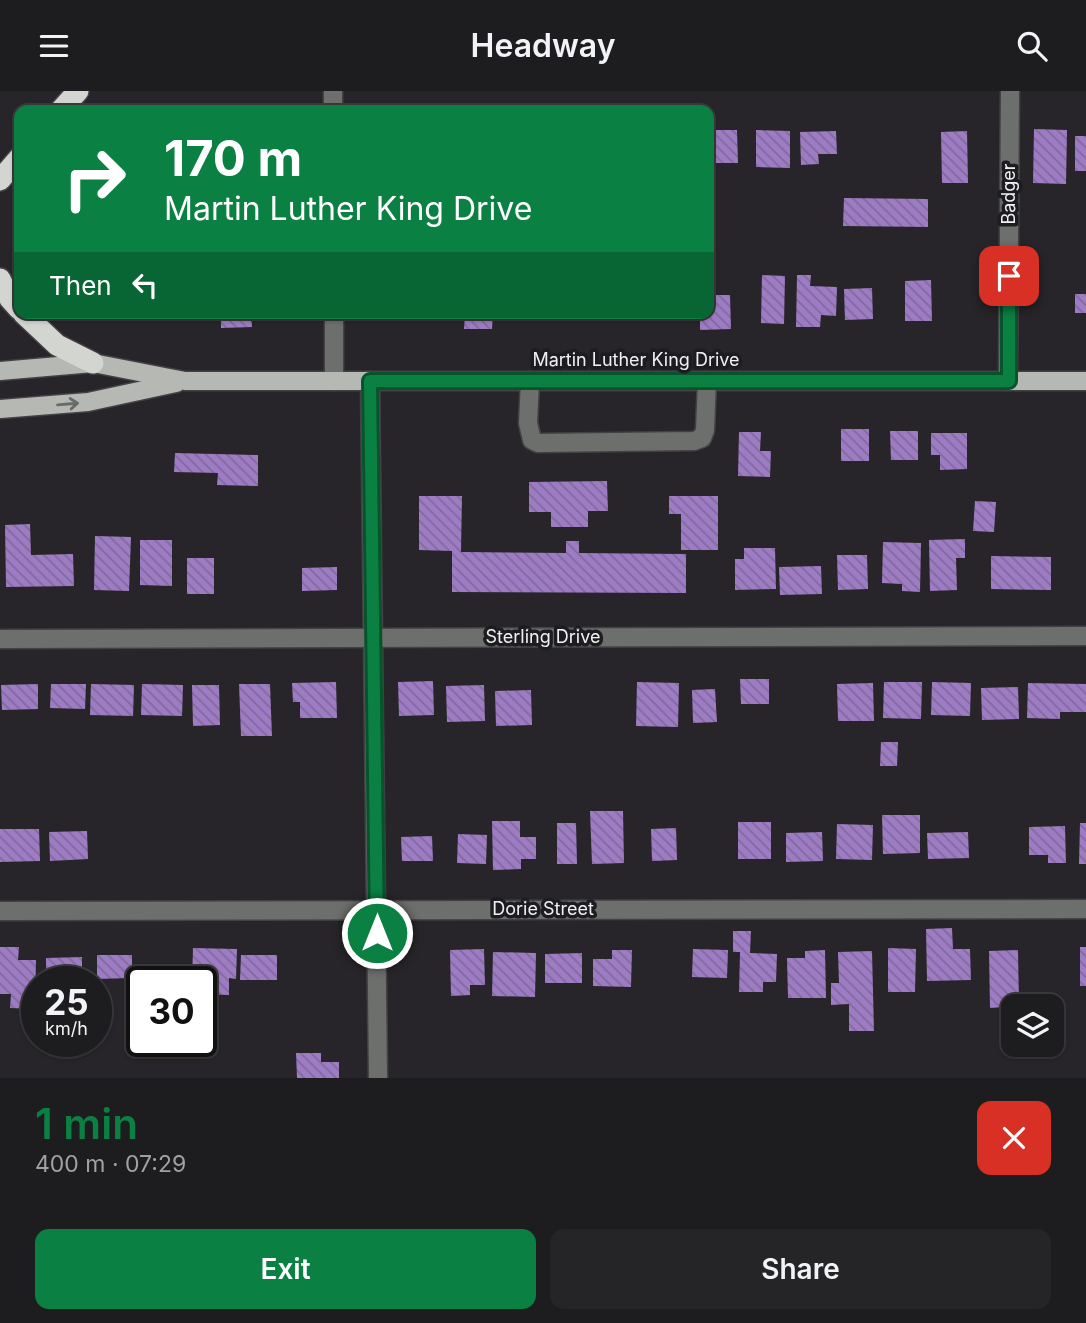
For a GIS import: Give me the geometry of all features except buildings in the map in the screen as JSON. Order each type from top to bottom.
[{"type":"highway","points":[[65,105],[78,91]]},
{"type":"highway","points":[[0,180],[14,164]]},
{"type":"highway","points":[[0,279],[14,303]]},
{"type":"highway","points":[[29,319],[57,345],[93,363]]},
{"type":"main road","name":"Martin Luther King Drive","points":[[0,371],[93,363],[186,381],[1086,381]]},
{"type":"main road","name":"Martin Luther King Drive","points":[[0,409],[89,402],[186,381]]},
{"type":"street","name":"Badger","points":[[1009,381],[1010,91]]},
{"type":"street","points":[[334,319],[334,381]]},
{"type":"street","points":[[370,381],[379,1078]]},
{"type":"street","points":[[530,381],[528,423],[532,440],[538,443],[694,441],[702,438],[705,431],[707,381]]},
{"type":"street","name":"Sterling Drive","points":[[0,639],[1086,636]]},
{"type":"street","name":"Dorie Street","points":[[0,911],[1086,909]]},
{"type":"route","points":[[377,933],[370,381],[1009,381],[1009,276]]}]
